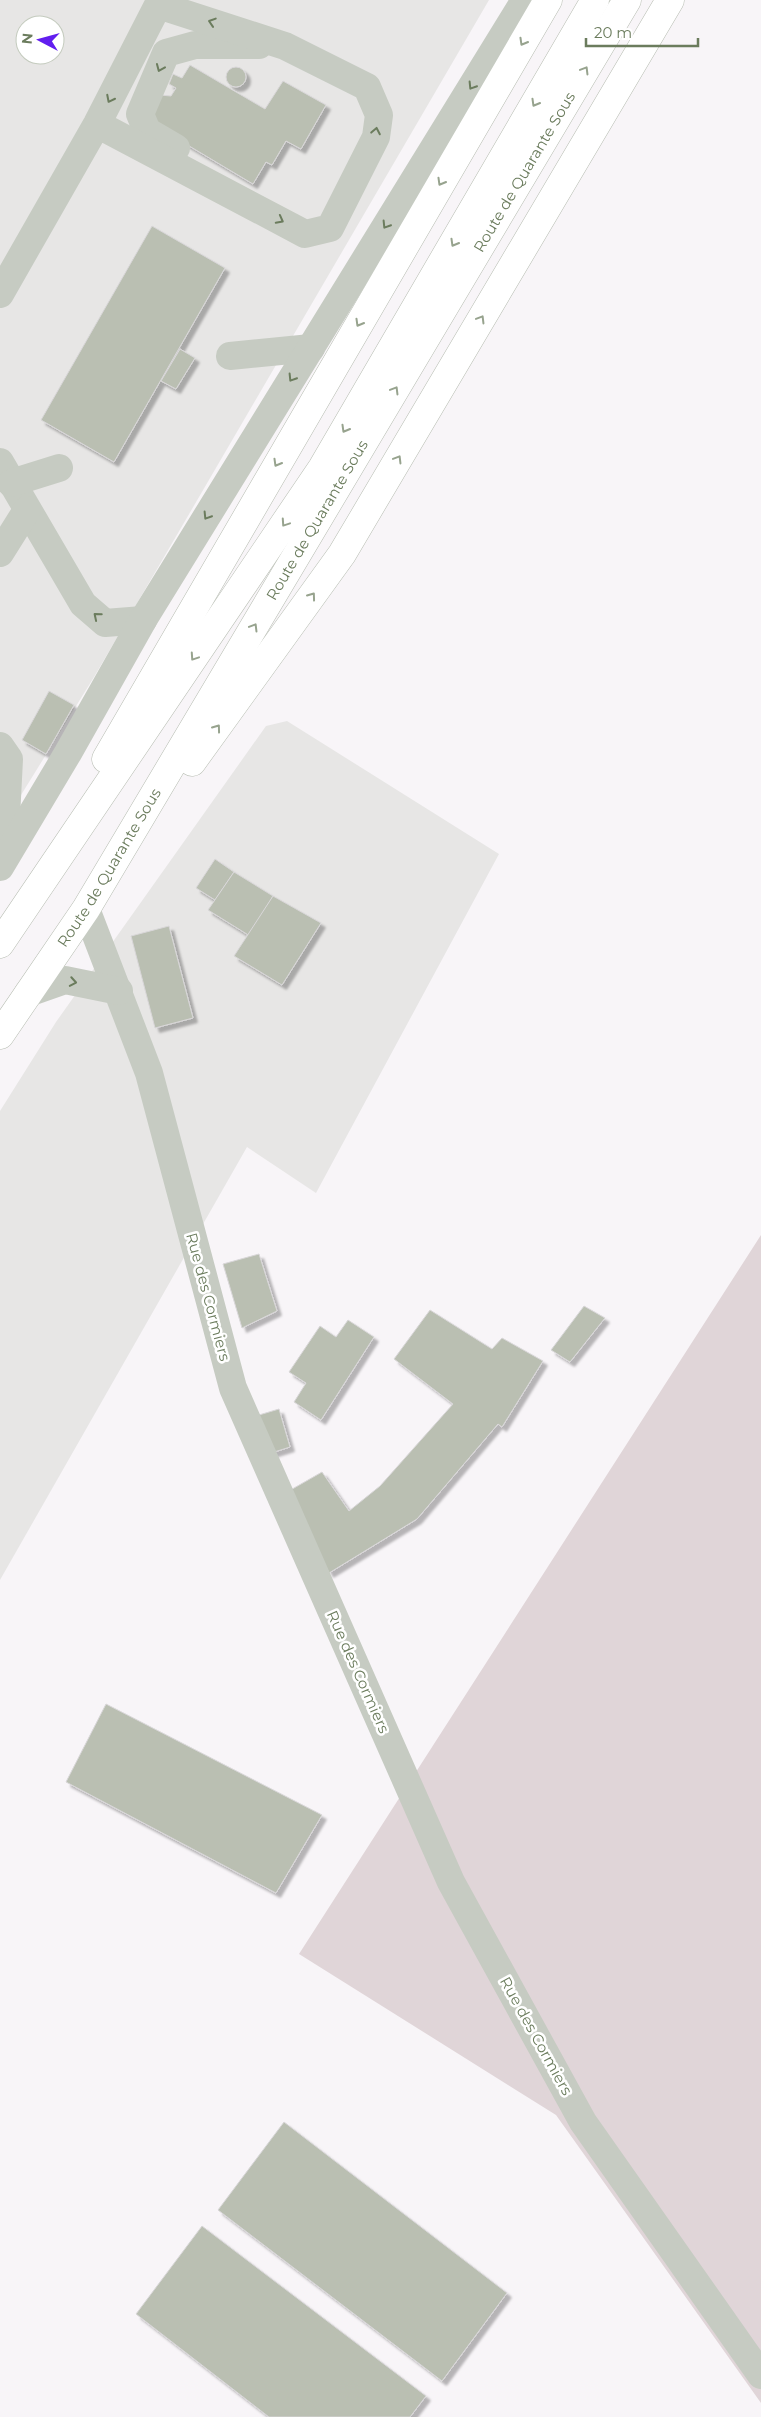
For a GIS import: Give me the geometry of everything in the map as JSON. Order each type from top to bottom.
[{"type":"main road","points":[[7,935],[151,678],[548,0]]},
{"type":"main road","name":"Route de Quarante Sous","points":[[7,935],[322,468],[595,0]]},
{"type":"main road","name":"Route de Quarante Sous","points":[[0,1035],[86,909],[627,0]]},
{"type":"main road","points":[[86,909],[342,554],[670,0]]},
{"type":"street","points":[[2,864],[143,620],[525,0]]},
{"type":"street","points":[[0,294],[97,124],[158,5],[285,46],[367,87],[379,115],[376,137],[330,228],[305,234],[97,124]]},
{"type":"street","points":[[253,206],[226,178],[147,131],[140,114],[166,54],[195,45],[285,46]]},
{"type":"street","points":[[230,356],[311,348]]},
{"type":"street","points":[[59,468],[5,473],[83,604],[105,623],[143,620]]},
{"type":"street","points":[[0,553],[27,510]]},
{"type":"street","points":[[0,746],[8,759],[2,864]]},
{"type":"street","name":"Rue des Cormiers","points":[[86,909],[119,991],[149,1074],[232,1388],[451,1882],[583,2122],[761,2375]]},
{"type":"street","points":[[28,993],[65,980],[119,991]]},
{"type":"shaded area","points":[[0,0],[489,0],[94,677],[0,829]]},
{"type":"shaded area","points":[[287,721],[499,854],[316,1193],[247,1147],[0,1580],[0,1111],[56,1022],[266,726]]},
{"type":"shaded area","points":[[761,1235],[761,2403],[556,2115],[299,1954]]},
{"type":"building","points":[[190,65],[265,109],[283,81],[326,105],[301,149],[286,141],[272,165],[266,162],[253,184],[154,125],[151,115],[160,95],[171,96],[176,88],[169,84],[173,74],[182,78]]},
{"type":"building","points":[[236,67],[243,70],[246,77],[243,84],[236,87],[229,84],[226,77],[229,70]]},
{"type":"building","points":[[152,226],[225,268],[114,462],[41,420]]},
{"type":"building","points":[[180,349],[195,358],[176,389],[161,381]]},
{"type":"building","points":[[49,691],[74,705],[46,754],[22,740]]},
{"type":"building","points":[[215,859],[234,872],[215,900],[196,888]]},
{"type":"building","points":[[234,872],[273,896],[250,936],[208,910]]},
{"type":"building","points":[[273,896],[321,923],[282,985],[234,956]]},
{"type":"building","points":[[169,926],[193,1018],[155,1028],[131,936]]},
{"type":"building","points":[[259,1254],[277,1311],[242,1328],[223,1264]]},
{"type":"building","points":[[584,1306],[605,1318],[570,1362],[551,1350]]},
{"type":"building","points":[[430,1310],[492,1349],[502,1338],[543,1361],[502,1427],[498,1424],[417,1519],[329,1573],[287,1492],[322,1472],[349,1511],[380,1486],[453,1404],[394,1359]]},
{"type":"building","points":[[348,1320],[374,1337],[321,1420],[294,1402],[306,1383],[289,1372],[320,1326],[336,1337]]},
{"type":"building","points":[[279,1409],[290,1447],[271,1453],[259,1415]]},
{"type":"building","points":[[106,1704],[322,1815],[276,1893],[66,1782]]},
{"type":"building","points":[[284,2122],[507,2293],[442,2381],[218,2210]]},
{"type":"building","points":[[202,2226],[426,2396],[410,2417],[269,2417],[136,2314]]}]
